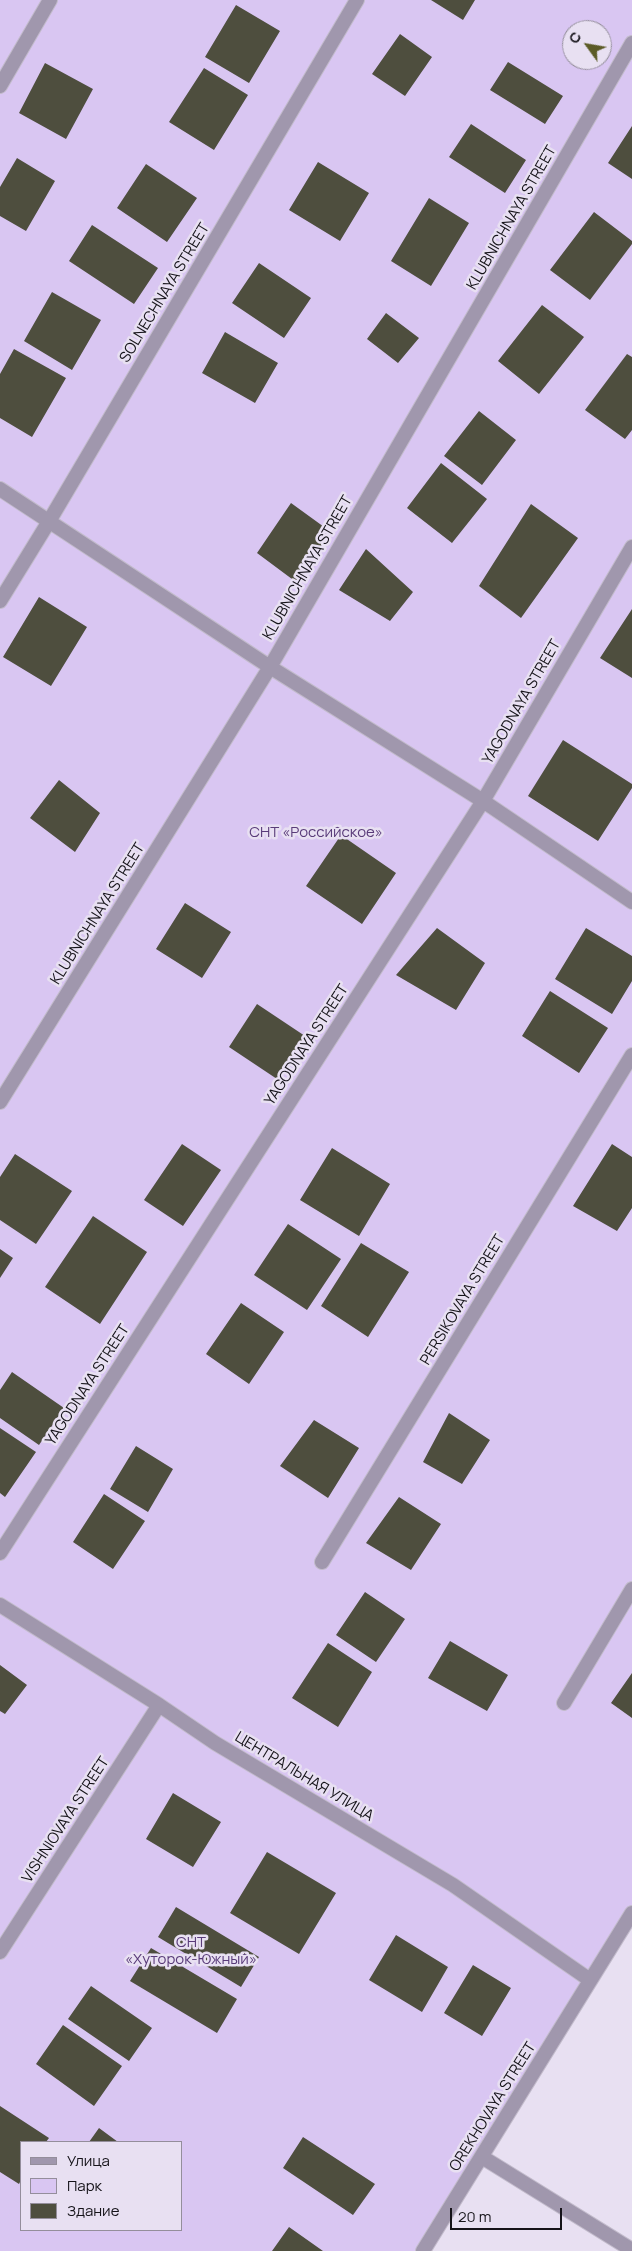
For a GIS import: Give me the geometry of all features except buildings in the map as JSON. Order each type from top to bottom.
[{"type":"street","points":[[0,86],[50,0]]},
{"type":"street","name":"SOLNECHNAYA STREET","points":[[0,601],[357,0]]},
{"type":"street","name":"KLUBNICHNAYA STREET","points":[[0,1102],[270,666],[632,44]]},
{"type":"street","points":[[0,489],[48,523],[482,801],[632,902]]},
{"type":"street","name":"YAGODNAYA STREET","points":[[0,1553],[482,801],[632,547]]},
{"type":"street","name":"PERSIKOVAYA STREET","points":[[322,1562],[632,1055]]},
{"type":"street","points":[[564,1703],[632,1589]]},
{"type":"street","name":"ЦЕНТРАЛЬНАЯ УЛИЦА","points":[[0,1605],[159,1705],[215,1743],[453,1885],[590,1980]]},
{"type":"street","name":"VISHNIOVAYA STREET","points":[[0,1952],[159,1705]]},
{"type":"street","name":"OREKHOVAYA STREET","points":[[423,2251],[632,1913]]},
{"type":"street","points":[[482,2157],[632,2250]]},
{"type":"green space","name":"СНТ «Российское»","points":[[0,0],[632,0],[632,1913],[423,2251],[0,2251]]},
{"type":"park label","name":"СНТ «Хуторок-Южный»","points":[[191,1952]]}]
